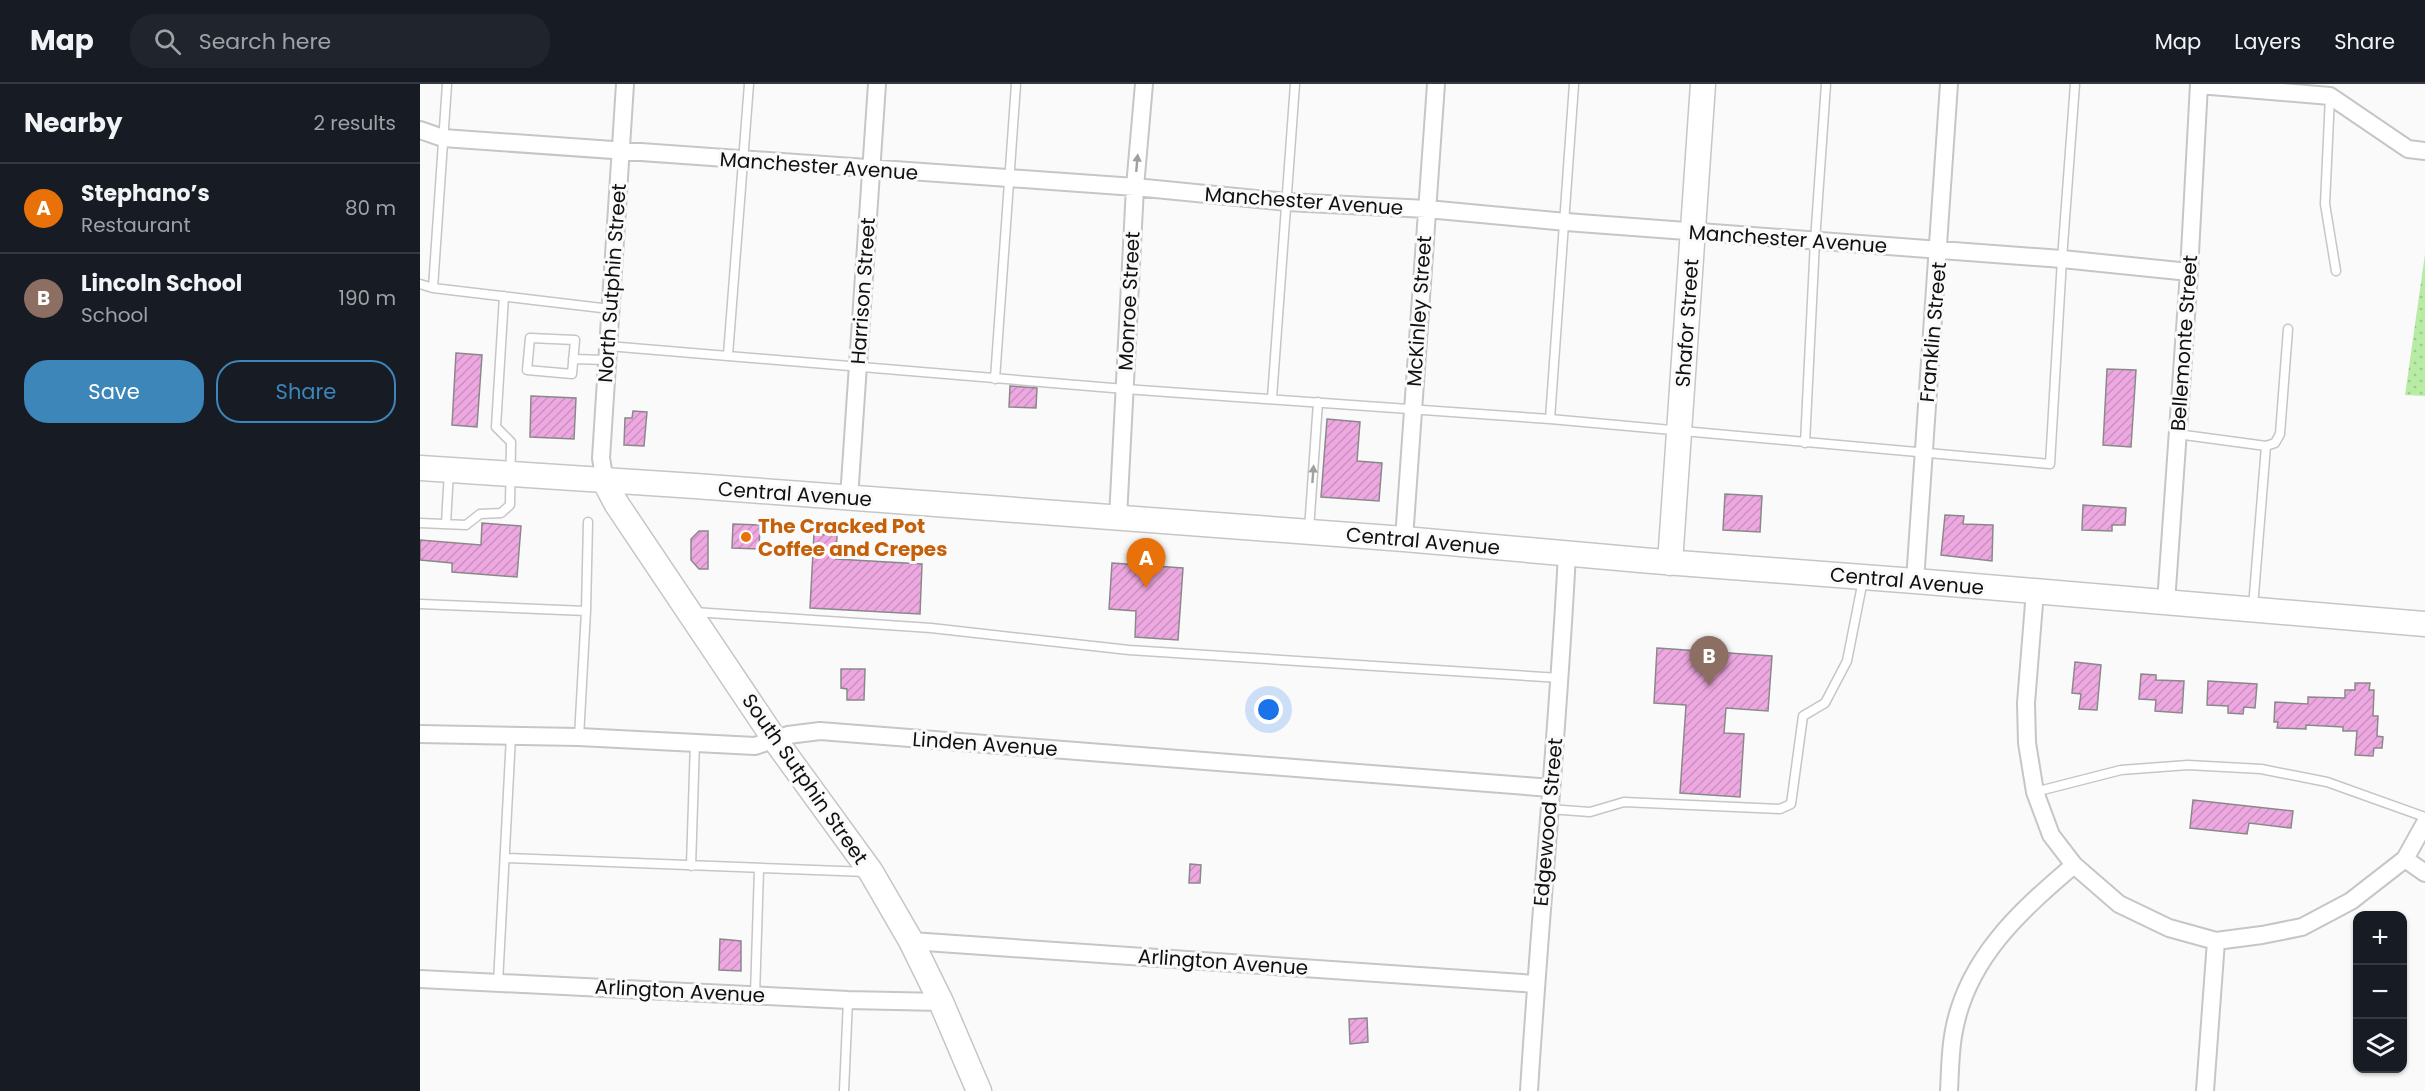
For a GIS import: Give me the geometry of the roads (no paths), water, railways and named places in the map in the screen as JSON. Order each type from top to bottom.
[{"type":"street","name":"North Sutphin Street","points":[[605,482],[601,458],[625,84]]},
{"type":"street","name":"Harrison Street","points":[[849,498],[877,84]]},
{"type":"street","name":"Monroe Street","points":[[1118,518],[1135,187],[1144,84]]},
{"type":"street","name":"McKinley Street","points":[[1404,539],[1436,84]]},
{"type":"street","name":"Shafor Street","points":[[1670,563],[1703,84]]},
{"type":"street","name":"Franklin Street","points":[[1915,581],[1940,250],[1949,84]]},
{"type":"street","points":[[2199,85],[2330,96],[2408,149],[2425,151]]},
{"type":"street","name":"Bellemonte Street","points":[[2166,603],[2189,272],[2199,85]]},
{"type":"street","name":"Manchester Avenue","points":[[420,130],[443,138],[1010,180],[1135,187],[1287,202],[1427,209],[1566,222],[2062,259],[2189,272]]},
{"type":"street","name":"Central Avenue","points":[[420,468],[1404,539],[1670,563],[2425,624]]},
{"type":"street","name":"South Sutphin Street","points":[[605,482],[616,503],[775,740],[872,872],[911,941],[981,1090]]},
{"type":"street","name":"Edgewood Street","points":[[1529,1091],[1560,678],[1567,553]]},
{"type":"street","points":[[2035,591],[2026,703],[2027,742],[2035,792],[2051,835],[2074,865],[2119,904],[2169,928],[2216,941],[2302,927],[2351,902],[2405,860],[2425,823]]},
{"type":"street","name":"Linden Avenue","points":[[420,734],[579,737],[755,746],[788,735],[820,731],[1551,788]]},
{"type":"street","points":[[2405,860],[2425,873]]},
{"type":"street","points":[[1949,1091],[1953,1035],[1969,984],[1998,936],[2025,907],[2074,865]]},
{"type":"street","name":"Arlington Avenue","points":[[911,941],[1536,984]]},
{"type":"street","points":[[2205,1091],[2216,941]]},
{"type":"street","name":"Arlington Avenue","points":[[420,980],[848,1000],[941,1002]]},
{"type":"lane","points":[[433,288],[447,84]]},
{"type":"lane","points":[[728,355],[749,84]]},
{"type":"lane","points":[[994,379],[1016,84]]},
{"type":"lane","points":[[1272,398],[1294,84]]},
{"type":"lane","points":[[1550,419],[1566,222],[1574,84]]},
{"type":"lane","points":[[1805,443],[1815,241],[1826,84]]},
{"type":"lane","points":[[573,359],[608,353],[728,355],[1125,390],[1272,398],[1550,419],[2050,464],[2075,84]]},
{"type":"lane","points":[[2330,96],[2325,204],[2336,271]]},
{"type":"lane","points":[[420,284],[433,288],[610,309]]},
{"type":"lane","points":[[420,523],[466,525],[480,514],[501,513],[510,505],[511,442],[496,427],[504,296]]},
{"type":"lane","points":[[2177,434],[2266,446],[2275,443],[2280,435],[2288,329]]},
{"type":"lane","points":[[530,338],[575,340],[573,359],[572,374],[527,370],[530,338]]},
{"type":"lane","points":[[1309,532],[1318,402]]},
{"type":"lane","points":[[2253,610],[2266,446]]},
{"type":"lane","points":[[446,524],[449,470]]},
{"type":"lane","points":[[579,737],[588,522]]},
{"type":"lane","points":[[1549,809],[1590,812],[1624,802],[1780,809],[1791,804],[1803,716],[1826,703],[1847,662],[1864,577]]},
{"type":"lane","points":[[420,604],[586,611]]},
{"type":"lane","points":[[691,612],[931,628],[1129,650],[1560,678]]},
{"type":"lane","points":[[498,983],[511,736]]},
{"type":"lane","points":[[691,866],[695,742]]},
{"type":"lane","points":[[2035,792],[2121,770],[2188,765],[2261,769],[2327,782],[2425,817]]},
{"type":"lane","points":[[505,858],[872,872]]},
{"type":"lane","points":[[755,995],[759,869]]},
{"type":"lane","points":[[844,1091],[848,1000]]},
{"type":"place","name":"The Cracked Pot Coffee and Crepes","points":[[746,537]]},
{"type":"place","name":"Stephano’s","points":[[1146,588]]},
{"type":"place","name":"Lincoln School","points":[[1709,686]]}]
